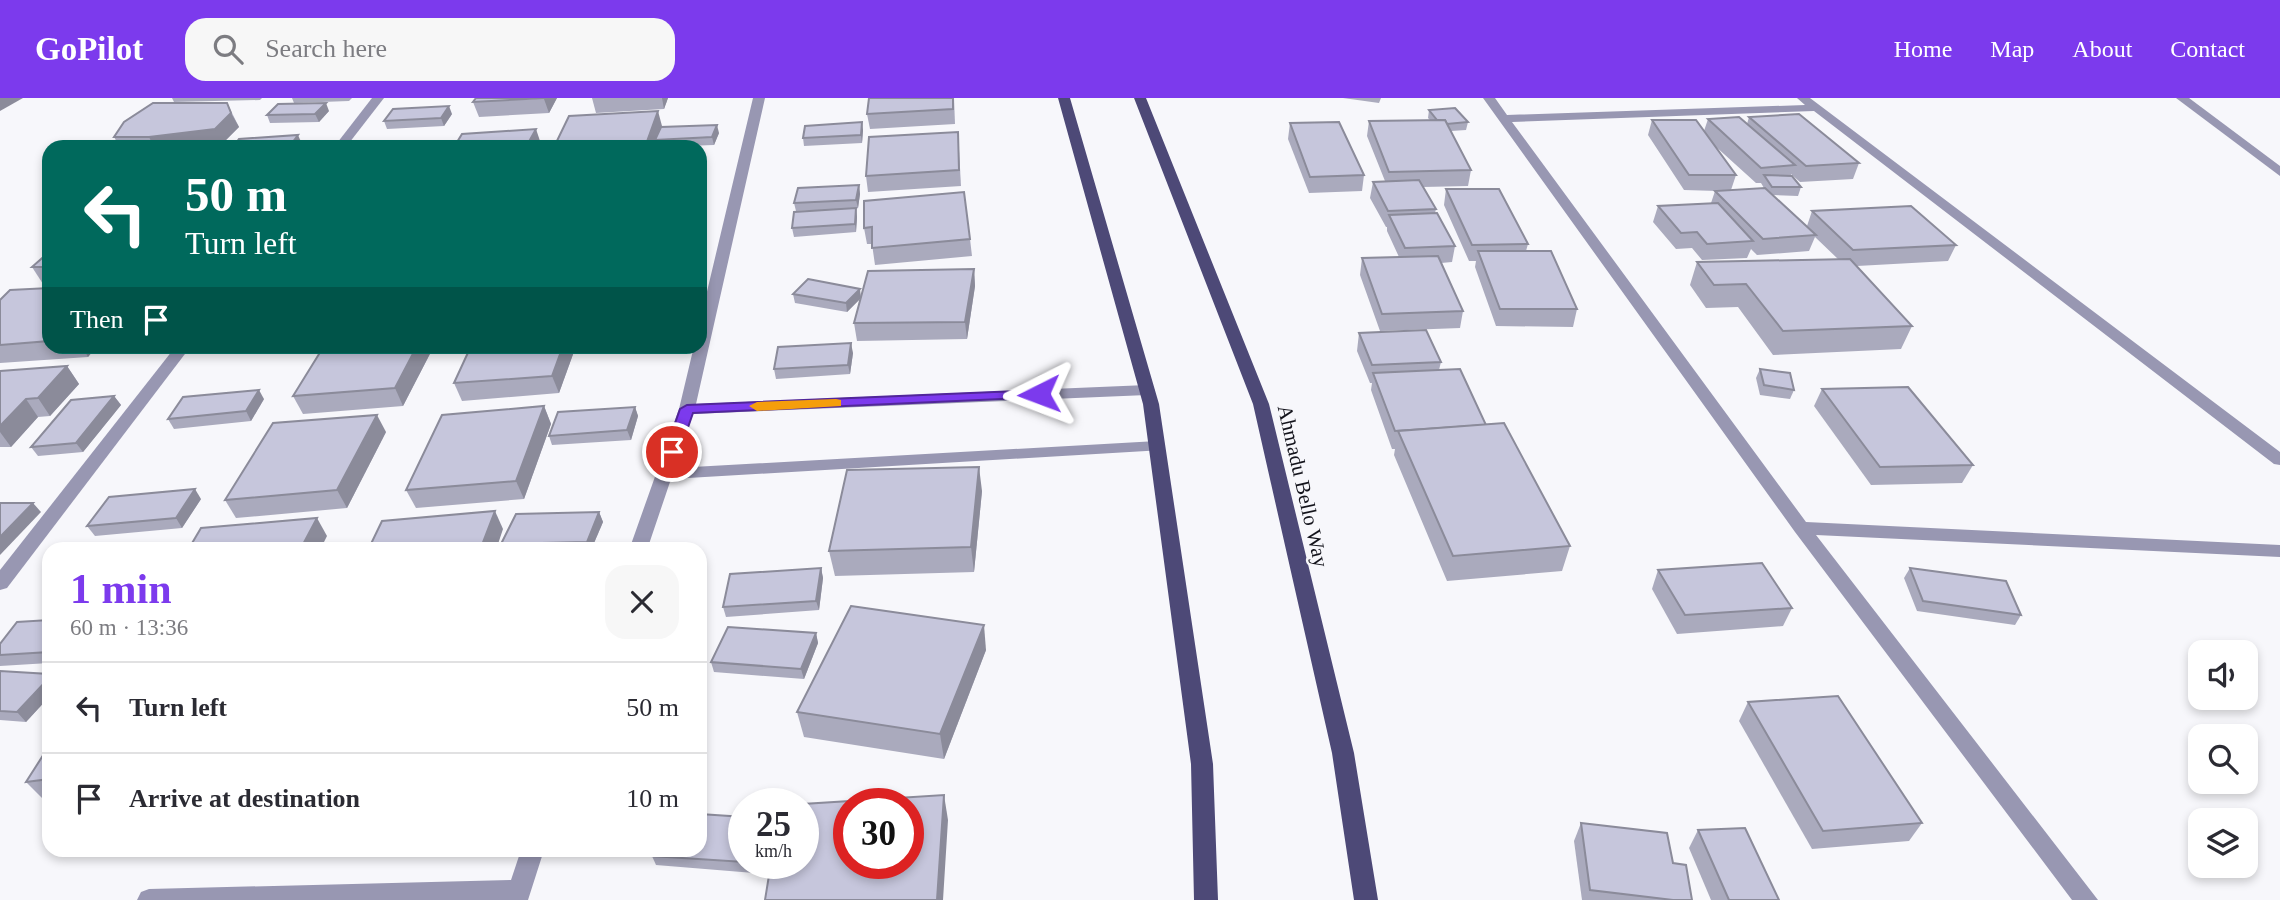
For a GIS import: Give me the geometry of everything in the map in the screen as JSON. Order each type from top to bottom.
[{"type":"main road","points":[[1064,98],[1147,390],[1157,446],[1202,764],[1206,900]]},
{"type":"main road","name":"Ahmadu Bello Way","points":[[1140,98],[1261,404],[1343,753],[1366,900]]},
{"type":"street","points":[[345,140],[378,98]]},
{"type":"street","points":[[707,323],[759,98]]},
{"type":"street","points":[[1489,98],[1801,528],[2086,900]]},
{"type":"street","points":[[1803,98],[2280,460]]},
{"type":"street","points":[[2182,98],[2280,172]]},
{"type":"street","points":[[1506,119],[1815,108]]},
{"type":"street","points":[[0,583],[178,354]]},
{"type":"street","points":[[641,542],[687,409],[700,354]]},
{"type":"street","points":[[687,409],[1147,390]]},
{"type":"street","points":[[665,474],[1157,446]]},
{"type":"street","points":[[1801,528],[2280,551]]},
{"type":"street","points":[[149,900],[517,895],[531,857]]},
{"type":"building","points":[[476,98],[544,98],[473,102]]},
{"type":"building","points":[[869,98],[953,98],[953,109],[867,114]]},
{"type":"building","points":[[153,103],[227,103],[231,113],[215,129],[149,137],[114,137],[124,122]]},
{"type":"building","points":[[326,103],[315,114],[267,115],[278,104]]},
{"type":"building","points":[[449,106],[441,118],[384,121],[393,109]]},
{"type":"building","points":[[1455,108],[1468,122],[1447,124],[1445,120],[1437,120],[1429,110]]},
{"type":"building","points":[[658,111],[648,140],[557,140],[569,116]]},
{"type":"building","points":[[1799,114],[1859,163],[1806,166],[1749,117]]},
{"type":"building","points":[[1739,117],[1795,165],[1761,168],[1708,119]]},
{"type":"building","points":[[1445,120],[1471,170],[1389,172],[1369,121]]},
{"type":"building","points":[[1652,120],[1696,120],[1736,175],[1689,175]]},
{"type":"building","points":[[862,122],[861,135],[803,138],[805,126]]},
{"type":"building","points":[[1339,122],[1364,175],[1310,177],[1290,123]]},
{"type":"building","points":[[717,125],[712,137],[655,140],[661,127]]},
{"type":"building","points":[[536,129],[530,140],[458,140],[462,134]]},
{"type":"building","points":[[958,132],[959,170],[866,176],[869,137]]},
{"type":"building","points":[[298,135],[294,140],[239,139]]},
{"type":"building","points":[[1764,175],[1792,176],[1801,187],[1772,187]]},
{"type":"building","points":[[1419,180],[1436,209],[1388,211],[1373,182]]},
{"type":"building","points":[[859,185],[856,200],[794,203],[798,188]]},
{"type":"building","points":[[1765,188],[1816,235],[1763,239],[1715,191]]},
{"type":"building","points":[[1446,189],[1499,189],[1528,244],[1472,245]]},
{"type":"building","points":[[964,192],[970,239],[872,248],[872,227],[864,228],[864,201]]},
{"type":"building","points":[[1718,203],[1753,241],[1707,244],[1697,232],[1681,233],[1658,206]]},
{"type":"building","points":[[1911,206],[1956,245],[1853,250],[1812,211]]},
{"type":"building","points":[[856,208],[855,224],[792,228],[794,212]]},
{"type":"building","points":[[1437,213],[1455,246],[1405,248],[1389,215]]},
{"type":"building","points":[[1478,251],[1551,251],[1577,309],[1500,309]]},
{"type":"building","points":[[1438,256],[1463,311],[1382,314],[1362,258]]},
{"type":"building","points":[[42,258],[42,267],[32,267]]},
{"type":"building","points":[[1850,259],[1912,326],[1783,331],[1746,284],[1714,285],[1697,262]]},
{"type":"building","points":[[974,269],[965,322],[854,323],[868,271]]},
{"type":"building","points":[[808,279],[860,289],[846,303],[793,294]]},
{"type":"building","points":[[42,288],[42,342],[0,345],[0,300],[10,290]]},
{"type":"building","points":[[1426,330],[1441,362],[1372,365],[1359,333]]},
{"type":"building","points":[[851,343],[848,365],[774,369],[778,347]]},
{"type":"building","points":[[319,354],[413,354],[395,388],[293,396]]},
{"type":"building","points":[[467,354],[560,354],[552,376],[454,383]]},
{"type":"building","points":[[67,366],[38,398],[26,399],[0,426],[0,371]]},
{"type":"building","points":[[1460,369],[1486,425],[1395,431],[1373,373]]},
{"type":"building","points":[[1760,369],[1790,373],[1794,390],[1764,385]]},
{"type":"building","points":[[1908,387],[1973,465],[1880,467],[1822,389]]},
{"type":"building","points":[[259,390],[246,411],[168,419],[183,397]]},
{"type":"building","points":[[114,396],[76,443],[31,447],[71,400]]},
{"type":"building","points":[[544,406],[516,481],[406,490],[442,415]]},
{"type":"building","points":[[635,407],[627,430],[549,436],[558,412]]},
{"type":"building","points":[[377,415],[337,490],[225,500],[273,423]]},
{"type":"building","points":[[1504,423],[1570,546],[1453,556],[1398,431]]},
{"type":"building","points":[[979,467],[971,547],[829,551],[847,470]]},
{"type":"building","points":[[195,489],[176,518],[87,526],[109,497]]},
{"type":"building","points":[[0,503],[33,503],[0,537]]},
{"type":"building","points":[[495,511],[483,542],[372,542],[382,521]]},
{"type":"building","points":[[599,512],[587,542],[502,542],[516,514]]},
{"type":"building","points":[[317,518],[304,542],[193,542],[201,528]]},
{"type":"building","points":[[1762,563],[1792,608],[1685,615],[1658,570]]},
{"type":"building","points":[[821,568],[816,601],[723,607],[730,574]]},
{"type":"building","points":[[1910,568],[2006,581],[2021,615],[1923,601]]},
{"type":"building","points":[[851,606],[984,625],[940,734],[797,712]]},
{"type":"building","points":[[42,620],[42,652],[0,655],[0,644],[17,622]]},
{"type":"building","points":[[728,627],[816,633],[801,669],[711,662]]},
{"type":"building","points":[[0,671],[42,674],[42,685],[17,712],[0,711]]},
{"type":"building","points":[[1838,696],[1922,823],[1823,831],[1748,702]]},
{"type":"building","points":[[42,757],[42,780],[26,782]]},
{"type":"building","points":[[944,795],[937,900],[765,900],[768,879],[819,879],[819,803],[833,802],[833,879],[924,879],[924,796]]},
{"type":"building","points":[[707,814],[728,816],[728,861],[667,857],[707,857]]},
{"type":"building","points":[[1581,823],[1667,833],[1673,863],[1686,865],[1692,900],[1590,890]]},
{"type":"building","points":[[1745,828],[1779,900],[1729,900],[1698,830]]},
{"type":"slow traffic","points":[[757,406],[836,403]]},
{"type":"route","points":[[672,452],[687,409],[1039,394]]}]
